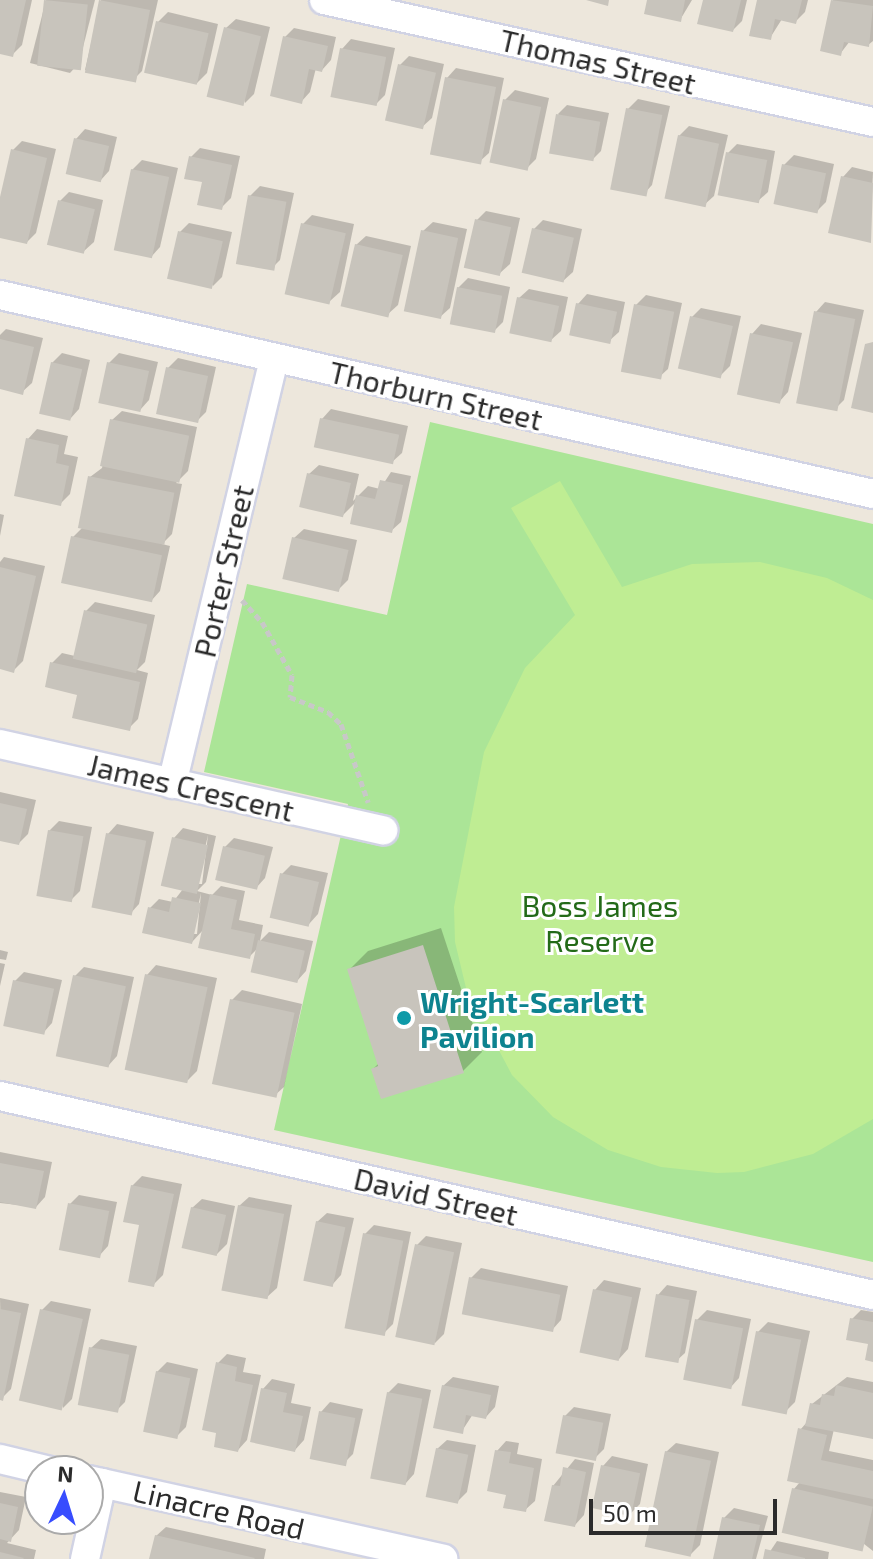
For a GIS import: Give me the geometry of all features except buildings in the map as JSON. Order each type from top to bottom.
[{"type":"street","name":"Thomas Street","points":[[324,0],[873,122]]},
{"type":"street","name":"Thorburn Street","points":[[0,295],[873,494]]},
{"type":"street","name":"Porter Street","points":[[172,784],[274,358]]},
{"type":"street","name":"James Crescent","points":[[0,744],[383,830]]},
{"type":"street","name":"David Street","points":[[0,1096],[873,1295]]},
{"type":"street","points":[[0,1459],[24,1465]]},
{"type":"street","name":"Linacre Road","points":[[104,1483],[443,1559]]},
{"type":"street","points":[[85,1559],[88,1535]]},
{"type":"path","points":[[242,600],[262,622],[292,675],[290,697],[328,712],[341,724],[383,830]]},
{"type":"green space","name":"Boss James Reserve","points":[[430,422],[873,524],[873,1262],[274,1130],[348,804],[204,772],[247,584],[387,615]]},
{"type":"green space","points":[[560,481],[622,587],[692,564],[760,562],[827,578],[873,600],[873,1119],[813,1154],[744,1172],[717,1173],[661,1167],[608,1150],[553,1117],[512,1075],[466,988],[455,942],[454,907],[484,752],[525,668],[575,615],[511,508]]},
{"type":"place","name":"Wright-Scarlett Pavilion","points":[[404,1018]]}]
